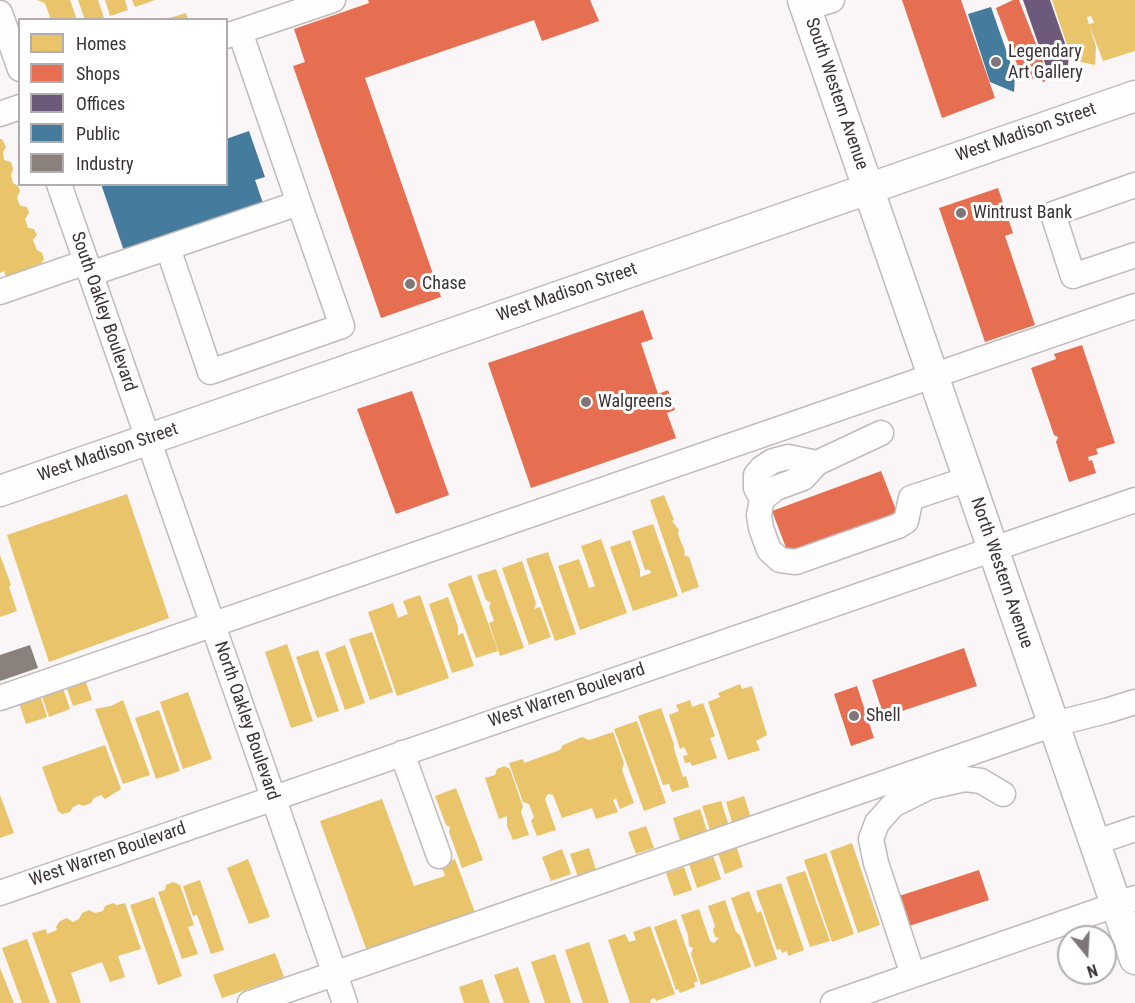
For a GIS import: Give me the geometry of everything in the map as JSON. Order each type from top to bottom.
[{"type":"main road","name":"South Western Avenue","points":[[814,3],[868,187]]},
{"type":"main road","name":"West Madison Street","points":[[0,491],[868,187],[1133,102]]},
{"type":"main road","name":"North Western Avenue","points":[[868,187],[1094,843],[1125,901],[1135,959]]},
{"type":"street","points":[[168,248],[210,372],[342,326],[299,203],[233,34],[333,0]]},
{"type":"street","points":[[0,13],[18,63]]},
{"type":"street","points":[[0,114],[18,108]]},
{"type":"street","points":[[1135,185],[1053,214],[1073,276],[1135,255]]},
{"type":"street","name":"South Oakley Boulevard","points":[[60,186],[148,439]]},
{"type":"street","points":[[0,292],[168,248],[299,203]]},
{"type":"street","points":[[0,698],[1135,306]]},
{"type":"street","points":[[881,433],[817,463],[788,457],[773,460],[756,475],[756,488],[762,500],[759,515],[761,528],[769,550],[780,560],[796,562],[898,526],[906,521],[911,498],[968,478]]},
{"type":"street","name":"North Oakley Boulevard","points":[[148,439],[345,1003]]},
{"type":"street","name":"West Warren Boulevard","points":[[0,893],[1135,500]]},
{"type":"street","points":[[250,1003],[1054,724],[1135,702]]},
{"type":"street","points":[[402,753],[439,856]]},
{"type":"street","points":[[913,975],[876,863],[871,839],[877,823],[893,805],[929,787],[965,778],[981,781],[1003,794]]},
{"type":"street","points":[[1094,843],[1135,829]]},
{"type":"street","points":[[833,1003],[1125,901]]},
{"type":"building: Homes","points":[[37,0],[70,0],[76,18],[50,18],[45,3]]},
{"type":"building: Homes","points":[[78,0],[98,0],[104,18],[84,18]]},
{"type":"building: Homes","points":[[105,0],[125,0],[128,10],[110,16]]},
{"type":"building: Homes","points":[[132,0],[155,0],[135,7]]},
{"type":"building: Homes","points":[[1052,0],[1135,0],[1135,51],[1103,61],[1089,24],[1096,47],[1095,65],[1072,60]],"holes":[[[1082,1],[1087,17],[1091,16],[1094,23],[1089,24]]]},
{"type":"building: Homes","points":[[186,13],[187,18],[169,18]]},
{"type":"building: Homes","points":[[0,139],[6,147],[3,152],[4,160],[11,162],[13,183],[20,191],[17,198],[20,206],[27,207],[29,213],[25,219],[28,228],[34,229],[37,235],[33,240],[44,259],[41,264],[6,277],[4,271],[0,273]]},
{"type":"building: Homes","points":[[127,494],[169,618],[49,662],[7,535]]},
{"type":"building: Homes","points":[[664,495],[674,520],[672,521],[679,530],[684,555],[689,557],[699,587],[682,593],[650,500]]},
{"type":"building: Homes","points":[[653,524],[678,596],[633,611],[610,547],[630,540],[640,570],[640,577],[651,573],[650,570],[645,570],[632,531]]},
{"type":"building: Homes","points":[[601,539],[627,613],[580,630],[558,566],[579,559],[589,588],[595,586],[581,546]]},
{"type":"building: Homes","points":[[548,552],[576,634],[555,641],[526,559]]},
{"type":"building: Homes","points":[[0,555],[11,585],[9,587],[17,611],[0,617]]},
{"type":"building: Homes","points":[[522,561],[536,603],[534,609],[540,607],[551,637],[529,645],[502,568]]},
{"type":"building: Homes","points":[[496,569],[524,648],[500,656],[489,623],[494,621],[489,607],[491,603],[486,600],[477,575]]},
{"type":"building: Homes","points":[[471,575],[498,651],[476,658],[448,584]]},
{"type":"building: Homes","points":[[420,595],[449,678],[397,696],[368,612],[393,603],[398,618],[408,614],[403,601]]},
{"type":"building: Homes","points":[[448,597],[458,627],[458,635],[463,633],[474,666],[452,673],[429,604]]},
{"type":"building: Homes","points":[[372,632],[393,692],[370,700],[349,639]]},
{"type":"building: Homes","points":[[287,644],[313,721],[291,728],[265,652]]},
{"type":"building: Homes","points":[[345,645],[365,703],[345,710],[325,653]]},
{"type":"building: Homes","points":[[318,650],[339,711],[317,718],[296,657]]},
{"type":"building: Homes","points":[[86,682],[92,700],[73,706],[67,689]]},
{"type":"building: Homes","points":[[740,684],[742,689],[752,686],[767,735],[756,741],[760,750],[728,760],[708,702],[720,697],[718,693]]},
{"type":"building: Homes","points":[[63,688],[70,709],[49,717],[42,696]]},
{"type":"building: Homes","points":[[188,692],[212,759],[183,769],[160,702]]},
{"type":"building: Homes","points":[[40,695],[47,717],[26,724],[19,703]]},
{"type":"building: Homes","points":[[123,700],[150,775],[123,784],[95,709],[111,706]]},
{"type":"building: Homes","points":[[690,700],[692,707],[703,703],[715,736],[710,738],[717,758],[692,766],[690,762],[685,763],[683,756],[688,755],[684,747],[680,749],[669,715],[679,711],[676,705]]},
{"type":"building: Homes","points":[[661,708],[683,777],[686,776],[689,787],[672,792],[669,784],[663,785],[638,716]]},
{"type":"building: Homes","points":[[159,710],[180,771],[156,779],[135,718]]},
{"type":"building: Homes","points":[[637,721],[666,803],[644,811],[614,729]]},
{"type":"building: Homes","points":[[613,732],[624,763],[622,770],[634,803],[620,809],[616,798],[613,800],[618,812],[596,819],[592,808],[562,818],[553,795],[548,794],[545,799],[556,830],[537,836],[531,821],[534,817],[529,804],[523,802],[509,763],[523,759],[524,763],[560,750],[563,745],[582,737],[589,740]]},
{"type":"building: Homes","points":[[105,745],[121,789],[105,799],[101,795],[94,798],[91,803],[83,806],[79,804],[70,812],[62,814],[58,811],[42,767]]},
{"type":"building: Homes","points":[[504,766],[510,769],[523,807],[521,812],[529,835],[513,840],[507,826],[507,816],[499,819],[485,778],[495,775],[497,769]]},
{"type":"building: Homes","points":[[456,788],[483,860],[462,868],[449,832],[450,827],[446,825],[435,796]]},
{"type":"building: Homes","points":[[0,795],[14,833],[0,838]]},
{"type":"building: Homes","points":[[744,796],[751,818],[733,825],[726,802]]},
{"type":"building: Homes","points":[[382,799],[414,886],[445,876],[441,865],[455,859],[476,915],[368,954],[320,821]]},
{"type":"building: Homes","points":[[721,801],[728,823],[710,830],[702,806]]},
{"type":"building: Homes","points":[[700,809],[707,831],[680,840],[673,818]]},
{"type":"building: Homes","points":[[646,826],[654,848],[636,854],[628,832]]},
{"type":"building: Homes","points":[[852,843],[880,925],[858,933],[830,851]]},
{"type":"building: Homes","points":[[736,845],[743,867],[725,874],[717,850]]},
{"type":"building: Homes","points":[[589,848],[596,870],[578,877],[570,854]]},
{"type":"building: Homes","points":[[562,849],[571,874],[551,881],[542,857]]},
{"type":"building: Homes","points":[[711,850],[721,879],[697,888],[687,858]]},
{"type":"building: Homes","points":[[826,853],[854,934],[832,942],[804,860]]},
{"type":"building: Homes","points":[[248,859],[270,917],[249,924],[227,868]]},
{"type":"building: Homes","points":[[684,867],[692,890],[674,896],[666,873]]},
{"type":"building: Homes","points":[[805,871],[830,941],[810,947],[786,877]]},
{"type":"building: Homes","points":[[200,880],[224,950],[211,954],[197,915],[193,916],[183,886]]},
{"type":"building: Homes","points":[[173,882],[180,885],[194,925],[188,927],[198,954],[182,959],[158,892],[165,890],[166,885]]},
{"type":"building: Homes","points":[[781,883],[804,950],[788,956],[787,951],[782,953],[780,949],[777,950],[756,891]]},
{"type":"building: Homes","points":[[749,891],[757,913],[761,911],[777,959],[755,967],[731,898]]},
{"type":"building: Homes","points":[[154,897],[182,976],[158,985],[130,905]]},
{"type":"building: Homes","points":[[725,900],[751,967],[701,985],[691,954],[693,948],[689,946],[681,915],[699,909],[710,941],[714,943],[719,938],[715,937],[713,930],[715,926],[708,906]]},
{"type":"building: Homes","points":[[113,903],[117,905],[125,903],[141,949],[118,956],[125,977],[110,982],[102,962],[71,973],[81,1003],[57,1003],[32,933],[46,929],[47,934],[57,930],[56,927],[60,921],[67,918],[73,922],[79,919],[82,913],[89,910],[95,913],[103,911],[105,906]]},
{"type":"building: Homes","points":[[676,919],[698,981],[694,983],[695,987],[680,993],[678,989],[676,990],[654,927]]},
{"type":"building: Homes","points":[[650,926],[675,994],[656,1001],[655,998],[650,1000],[651,1003],[630,1003],[608,940],[625,934],[629,942],[636,940],[633,932]]},
{"type":"building: Homes","points":[[27,939],[50,1003],[22,1003],[2,948]]},
{"type":"building: Homes","points":[[589,942],[609,1003],[583,1003],[565,950]]},
{"type":"building: Homes","points":[[275,953],[284,977],[222,998],[213,975]]},
{"type":"building: Homes","points":[[555,954],[571,1003],[545,1003],[531,962]]},
{"type":"building: Homes","points":[[518,967],[530,1003],[504,1003],[494,975]]},
{"type":"building: Homes","points":[[0,968],[14,1003],[0,1003]]},
{"type":"building: Homes","points":[[482,979],[490,1003],[464,1003],[459,987]]},
{"type":"building: Shops","points":[[368,0],[590,0],[599,21],[542,41],[534,20],[365,78],[441,297],[381,318],[293,66],[305,62],[294,29],[369,3]]},
{"type":"building: Shops","points":[[902,0],[961,0],[995,98],[942,118]]},
{"type":"building: Shops","points":[[1013,0],[1019,0],[1045,67],[1045,82],[1021,75],[996,8]]},
{"type":"building: Shops","points":[[998,188],[1013,233],[1005,236],[1035,325],[985,342],[939,208]]},
{"type":"building: Shops","name":"Walgreens","points":[[643,310],[653,339],[641,343],[658,394],[668,390],[675,410],[667,413],[676,438],[531,488],[488,363]]},
{"type":"building: Shops","points":[[1082,345],[1115,443],[1096,449],[1098,454],[1088,457],[1089,461],[1092,460],[1096,473],[1069,482],[1056,442],[1058,437],[1054,435],[1031,368],[1056,359],[1054,354]]},
{"type":"building: Shops","points":[[412,391],[449,495],[396,514],[357,409]]},
{"type":"building: Shops","points":[[881,471],[898,515],[788,553],[772,511]]},
{"type":"building: Shops","name":"Shell","points":[[964,648],[977,686],[884,717],[872,680]]},
{"type":"building: Shops","name":"Shell","points":[[857,686],[874,738],[851,746],[834,694]]},
{"type":"building: Shops","points":[[979,870],[989,900],[909,926],[899,896]]},
{"type":"building: Offices","points":[[1023,0],[1050,0],[1069,55],[1067,74],[1047,69]]},
{"type":"building: Public","points":[[991,7],[1015,76],[1014,92],[990,82],[968,14]]},
{"type":"building: Public","points":[[249,131],[265,177],[255,180],[263,203],[124,251],[102,186],[228,186],[228,138]]},
{"type":"building: Industry","points":[[30,645],[38,668],[0,681],[0,655]]},
{"type":"place","name":"Legendary Art Gallery","points":[[996,62]]},
{"type":"place","name":"Wintrust Bank","points":[[961,213]]},
{"type":"place","name":"Chase","points":[[410,284]]},
{"type":"place","name":"Walgreens","points":[[586,402]]},
{"type":"place","name":"Shell","points":[[854,716]]}]
